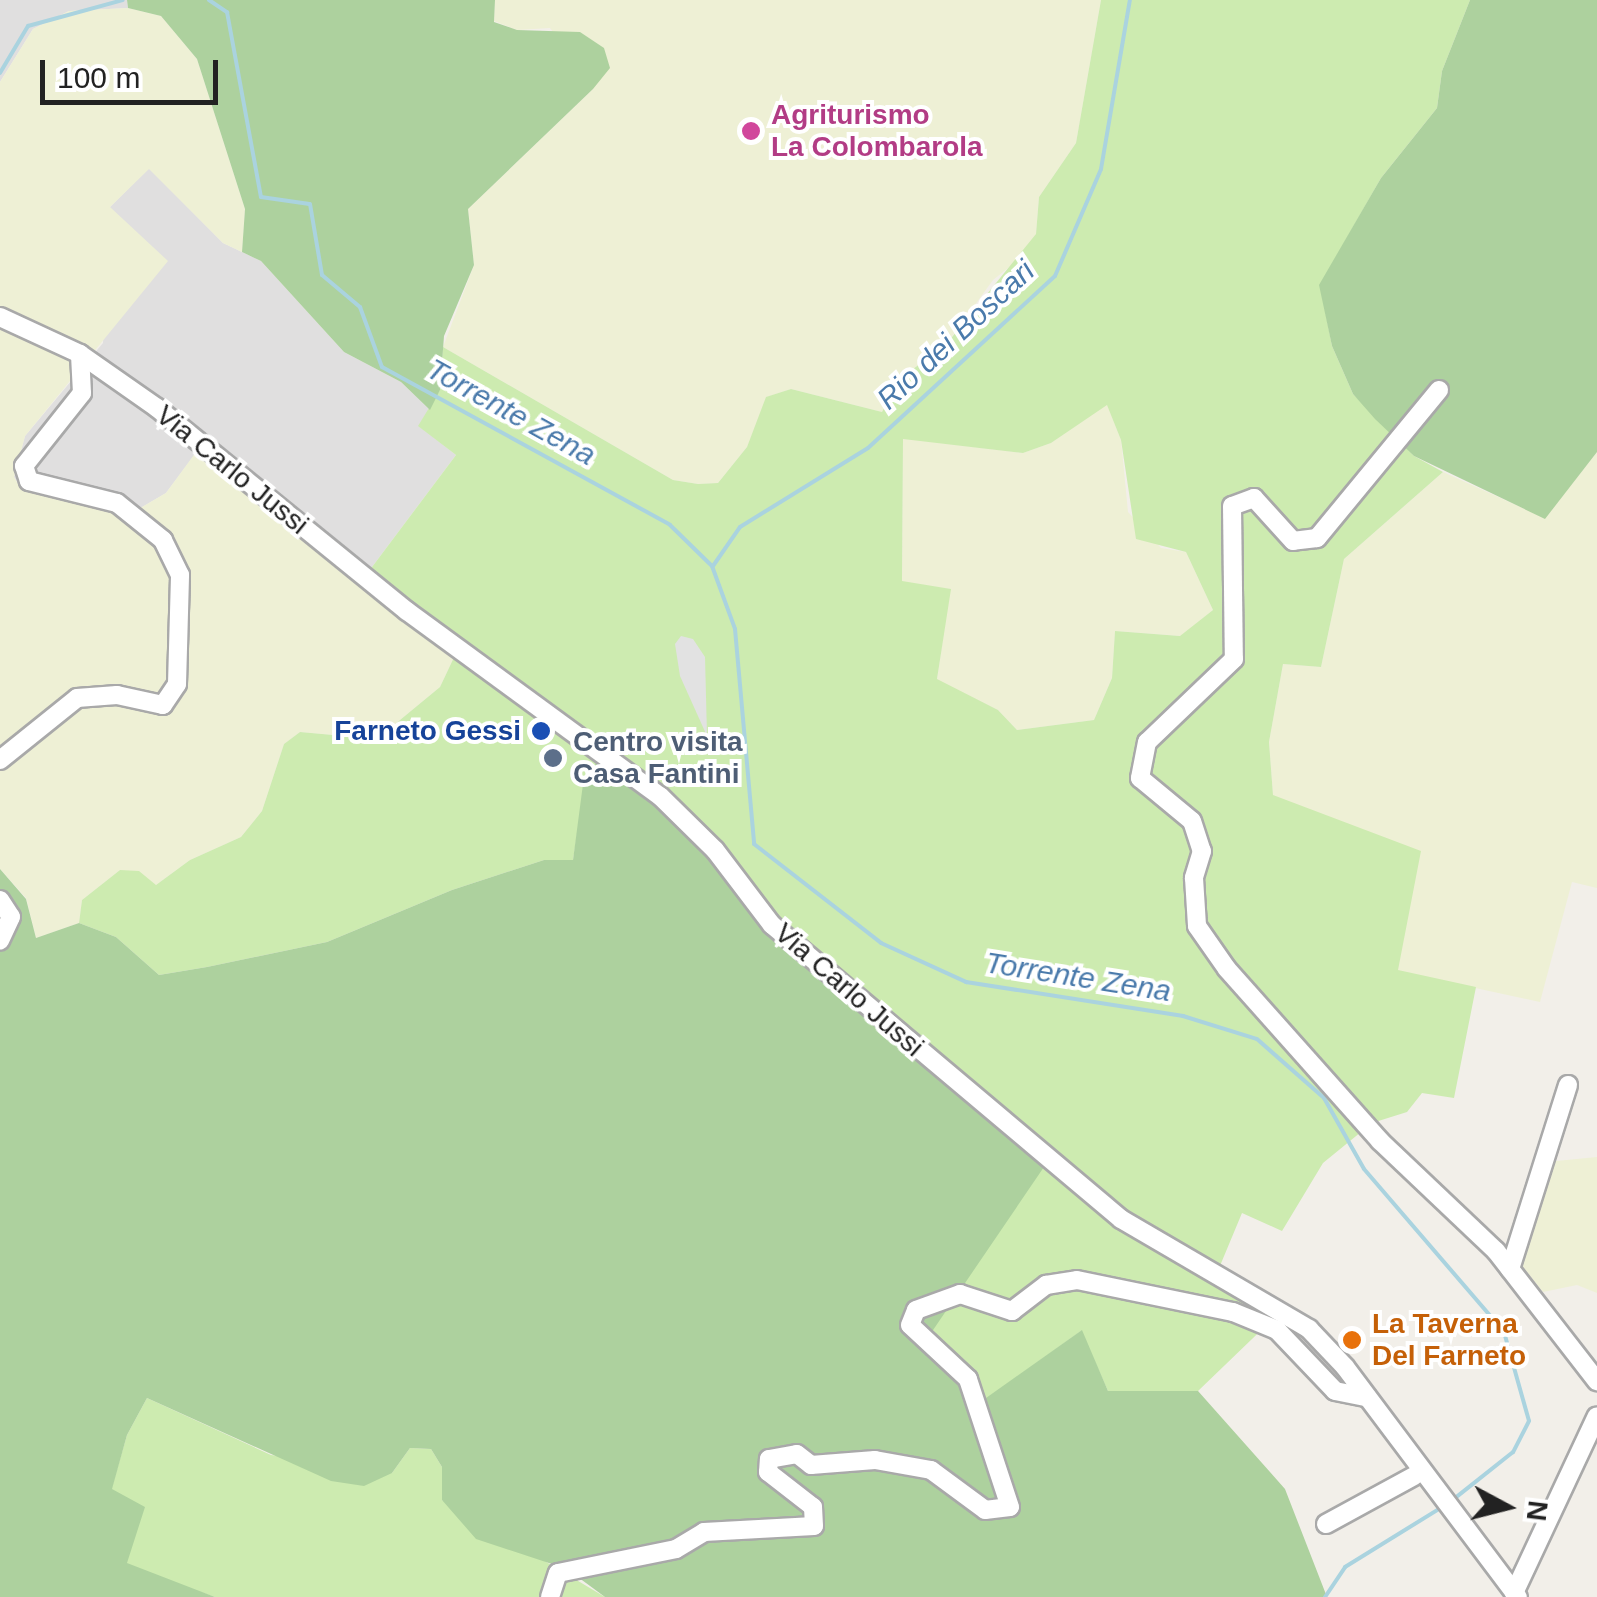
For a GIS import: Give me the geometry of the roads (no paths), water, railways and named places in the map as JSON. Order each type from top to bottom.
[{"type":"street","name":"Via Carlo Jussi","points":[[0,318],[80,354],[407,611],[660,796],[715,850],[772,925],[1020,1139],[1121,1218],[1308,1330],[1366,1397],[1422,1480],[1516,1595],[1597,1416]]},
{"type":"street","points":[[0,760],[78,698],[118,695],[163,704],[177,684],[180,575],[163,540],[117,504],[29,481],[24,466],[82,393],[80,354]]},
{"type":"street","points":[[1439,390],[1316,538],[1293,541],[1254,498],[1232,506],[1234,659],[1147,742],[1138,764],[1146,788],[1192,820],[1202,851],[1194,878],[1197,926],[1227,969],[1380,1141],[1510,1269],[1597,1381]]},
{"type":"street","points":[[0,900],[11,917],[0,942]]},
{"type":"street","points":[[1510,1269],[1568,1085]]},
{"type":"street","points":[[550,1597],[558,1573],[676,1549],[704,1532],[814,1526],[813,1507],[768,1472],[769,1460],[797,1454],[812,1465],[875,1460],[931,1470],[985,1510],[1010,1508],[968,1379],[910,1325],[916,1310],[960,1294],[1012,1311],[1046,1285],[1078,1280],[1233,1312],[1277,1330],[1335,1391],[1366,1397]]},
{"type":"street","points":[[1326,1524],[1422,1480]]},
{"type":"waterway","name":"Torrente Zena","points":[[0,73],[28,26],[123,0]]},
{"type":"waterway","name":"Torrente Zena","points":[[209,0],[227,12],[261,197],[310,204],[322,275],[360,307],[382,367],[670,525],[712,566],[735,629],[754,844],[881,943],[966,982],[1183,1016],[1257,1039],[1324,1098],[1364,1169],[1504,1332],[1529,1421],[1513,1452],[1454,1499]]},
{"type":"waterway","name":"Rio dei Boscari","points":[[713,566],[740,527],[868,448],[1055,276],[1101,169],[1130,0]]},
{"type":"waterway","name":"Torrente Zena","points":[[1325,1597],[1345,1567],[1442,1507]]},
{"type":"place","name":"Agriturismo La Colombarola","points":[[751,131]]},
{"type":"place","name":"Farneto Gessi","points":[[541,731]]},
{"type":"place","name":"Centro visita Casa Fantini","points":[[553,758]]},
{"type":"place","name":"La Taverna Del Farneto","points":[[1352,1340]]}]
